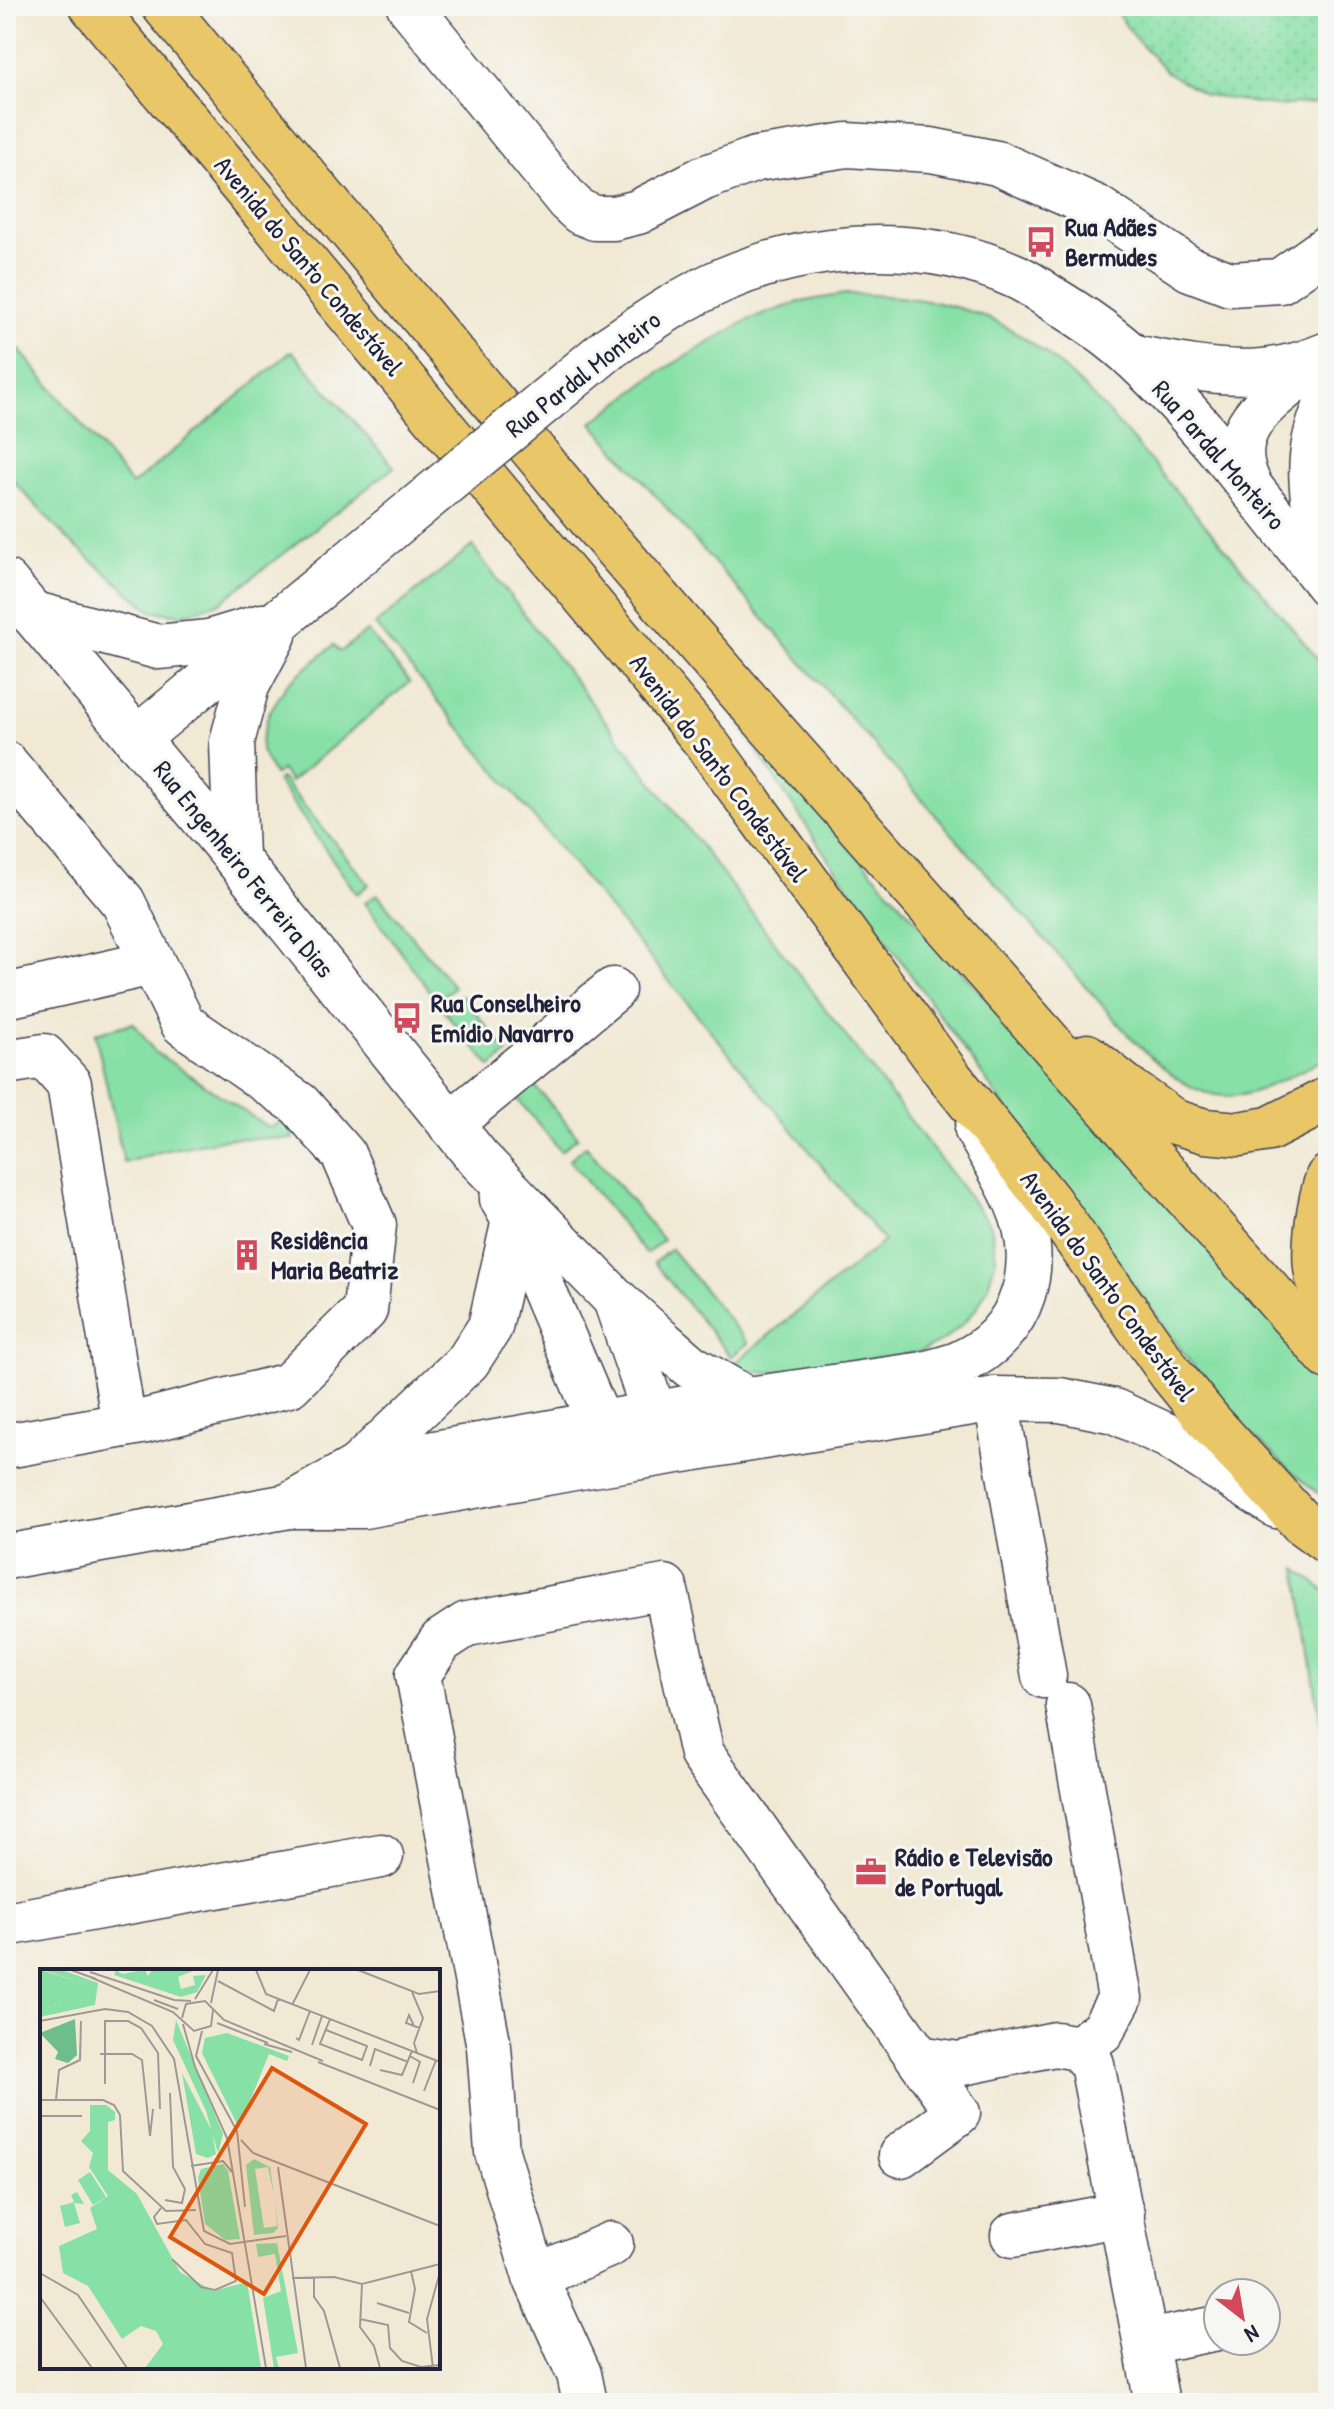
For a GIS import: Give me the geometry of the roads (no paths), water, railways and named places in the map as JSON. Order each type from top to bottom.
[{"type":"highway","name":"Avenida do Santo Condestável","points":[[92,6],[704,740],[948,1075],[1049,1201],[1172,1375],[1211,1423],[1315,1532]]},
{"type":"highway","name":"Avenida do Santo Condestável","points":[[164,6],[608,539],[1328,1357]]},
{"type":"highway","points":[[993,978],[1126,1087],[1175,1122],[1205,1131],[1239,1134],[1269,1129],[1328,1099]]},
{"type":"highway","points":[[1328,1177],[1322,1193],[1317,1232],[1316,1273],[1328,1305]]},
{"type":"street","points":[[409,6],[568,201],[580,212],[595,218],[614,218],[638,212],[704,178],[756,159],[847,145],[931,150],[997,163],[1096,207],[1190,269],[1230,284],[1280,281],[1328,247]]},
{"type":"street","name":"Rua Pardal Monteiro","points":[[136,739],[609,348],[673,305],[724,280],[779,261],[820,253],[888,247],[956,256],[1017,277],[1080,315],[1133,357],[1180,403],[1328,585]]},
{"type":"street","points":[[1133,357],[1219,373],[1251,373],[1281,368],[1327,376]]},
{"type":"street","points":[[1252,490],[1244,476],[1241,457],[1246,428],[1259,410],[1327,376]]},
{"type":"street","points":[[1327,376],[1310,471],[1328,574]]},
{"type":"street","points":[[1196,423],[1213,436],[1242,444]]},
{"type":"street","points":[[19,597],[158,647],[209,642],[283,619]]},
{"type":"street","name":"Rua Engenheiro Ferreira Dias","points":[[19,597],[236,858],[478,1158],[614,1298],[654,1413]]},
{"type":"street","points":[[236,858],[232,742],[247,686],[283,619]]},
{"type":"street","points":[[6,764],[123,902],[183,1024],[299,1104],[343,1154],[374,1225],[365,1310],[289,1385],[124,1425],[6,1446]]},
{"type":"street","points":[[6,996],[152,963]]},
{"type":"street","points":[[450,1124],[613,990]]},
{"type":"street","points":[[6,1062],[44,1056],[69,1084],[124,1425]]},
{"type":"street","points":[[357,1467],[745,1398],[924,1374],[959,1364],[981,1351],[1001,1335],[1019,1309],[1028,1277],[1028,1241],[1017,1203],[948,1075]]},
{"type":"street","name":"Rua Engenheiro Ferreira Dias","points":[[478,1158],[514,1220],[600,1423]]},
{"type":"street","points":[[289,1506],[357,1467],[468,1361],[490,1327],[514,1220]]},
{"type":"street","points":[[614,1298],[690,1366],[745,1398]]},
{"type":"street","points":[[919,2058],[958,2064],[1093,2034],[1120,1998],[996,1399]]},
{"type":"street","points":[[6,1557],[289,1506],[364,1506],[574,1468],[996,1399],[1060,1400],[1114,1411],[1168,1436],[1315,1532]]},
{"type":"street","points":[[639,1459],[654,1413]]},
{"type":"street","points":[[600,1423],[639,1459]]},
{"type":"street","points":[[585,2403],[579,2374],[535,2277],[497,2152],[489,2047],[418,1675],[441,1641],[467,1624],[665,1587],[702,1754],[958,2113],[901,2155]]},
{"type":"street","points":[[1065,1786],[1093,2034],[1092,2064],[1157,2403]]},
{"type":"street","points":[[6,1924],[381,1856]]},
{"type":"street","points":[[1013,2235],[1122,2214]]},
{"type":"street","points":[[535,2277],[611,2244]]},
{"type":"street","points":[[1147,2342],[1202,2331]]},
{"type":"place","name":"Rua Adães Bermudes","points":[[1041,242]]},
{"type":"place","name":"Rua Conselheiro Emídio Navarro","points":[[407,1018]]},
{"type":"place","name":"Residência Maria Beatriz","points":[[247,1255]]},
{"type":"place","name":"Rádio e Televisão de Portugal","points":[[871,1872]]}]
